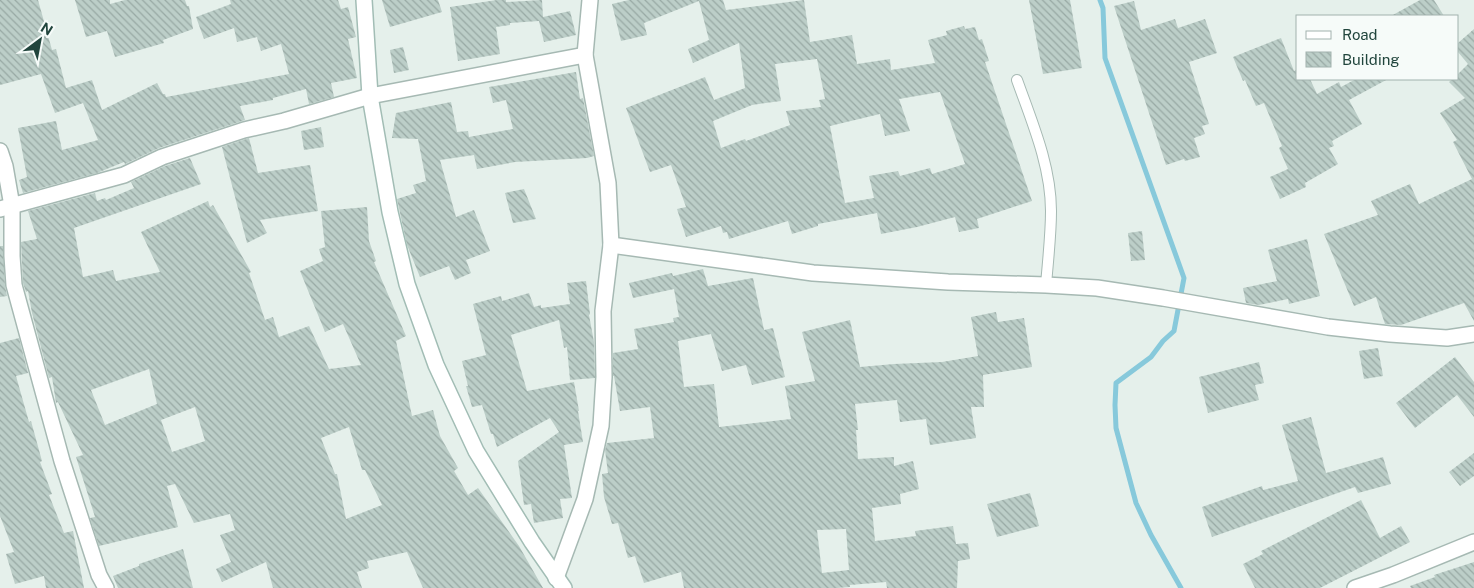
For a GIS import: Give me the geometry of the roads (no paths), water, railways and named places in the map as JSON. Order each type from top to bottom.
[{"type":"street","points":[[364,0],[370,96],[390,212],[407,284],[436,365],[476,451],[560,583]]},
{"type":"street","points":[[560,583],[585,499],[601,426],[604,377],[603,310],[611,245],[608,183],[585,54],[590,0]]},
{"type":"street","points":[[6,207],[124,174],[162,157],[244,130],[284,121],[370,96],[585,54]]},
{"type":"street","points":[[0,151],[5,166],[6,207],[14,285],[62,461],[99,575],[106,588]]},
{"type":"street","points":[[611,245],[813,273],[948,282],[1046,284],[1097,288],[1337,328],[1390,334],[1447,338],[1474,334]]},
{"type":"street","points":[[1355,588],[1393,575],[1474,542]]},
{"type":"lane","points":[[1017,80],[1040,142],[1048,177],[1051,210],[1046,284]]},
{"type":"waterway","points":[[1100,0],[1103,8],[1105,58],[1184,278],[1174,331],[1163,341],[1151,357],[1116,383],[1115,405],[1116,428],[1136,503],[1151,535],[1181,588]]}]
